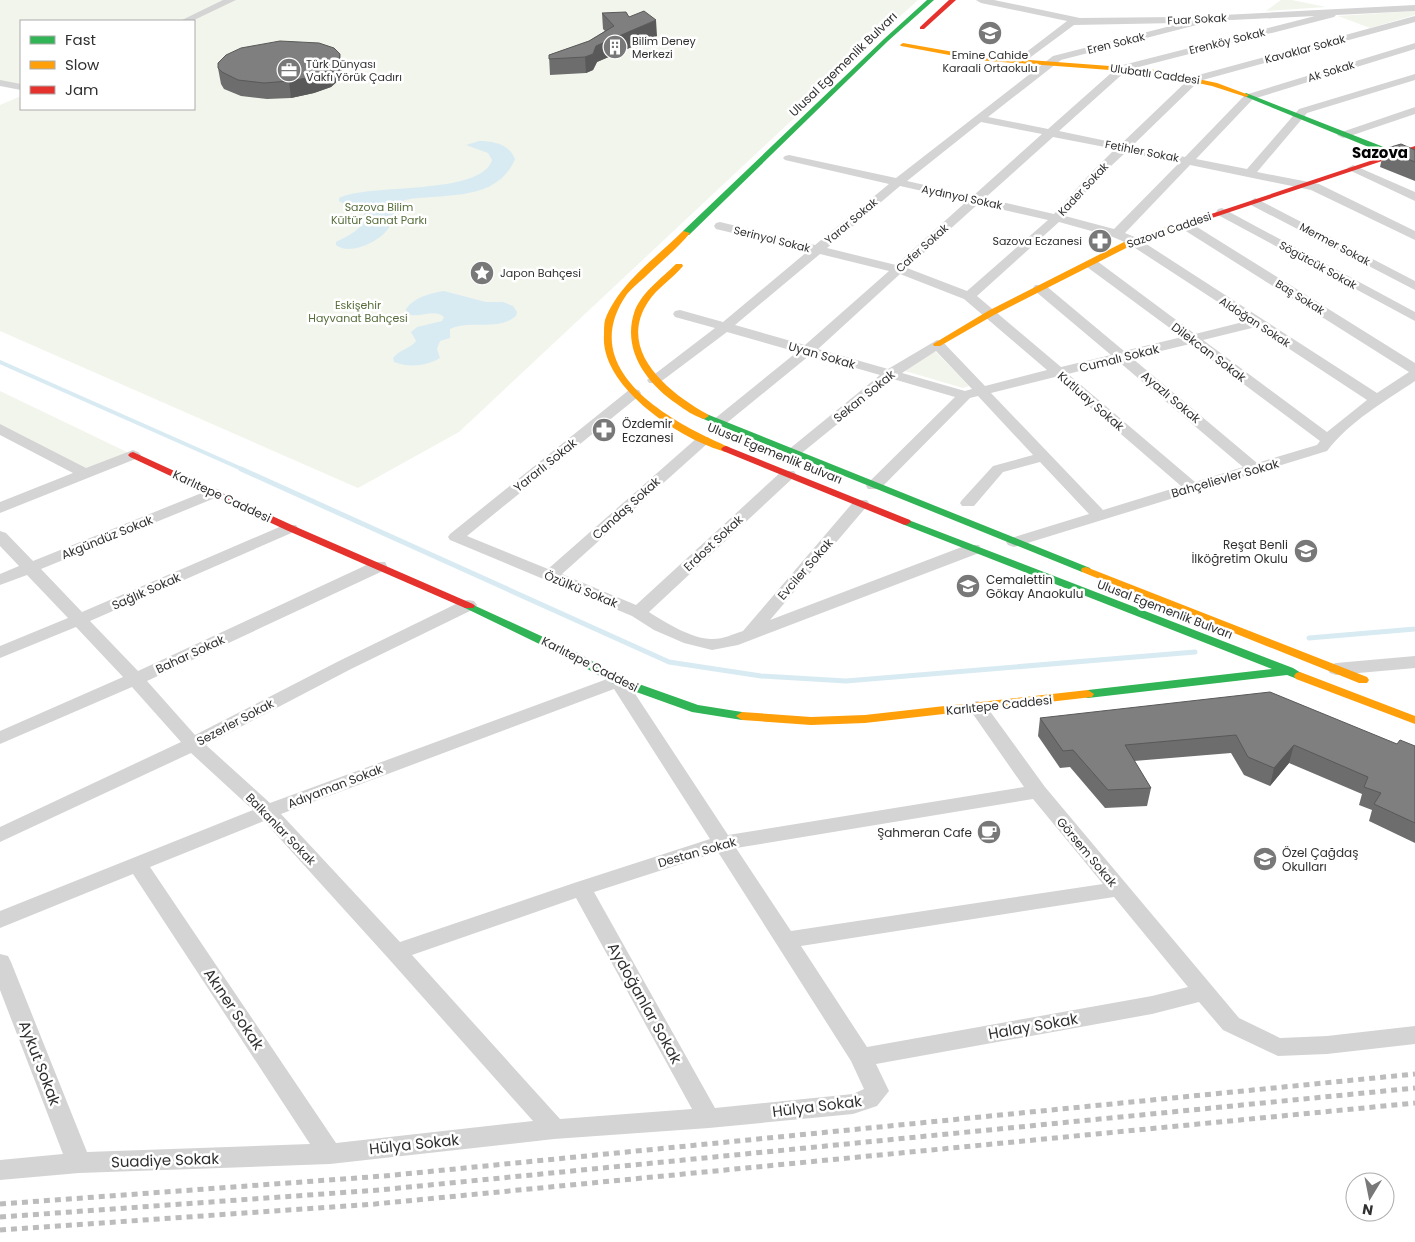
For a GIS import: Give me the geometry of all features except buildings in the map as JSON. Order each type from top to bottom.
[{"type":"main road","name":"Ulusal Egemenlik Bulvarı","points":[[931,0],[886,40],[623,294],[613,312],[606,332],[608,355],[620,379],[655,411],[703,440],[973,549],[1415,720]]},
{"type":"main road","name":"Ulubatlı Caddesi","points":[[953,0],[899,49],[984,59],[1020,62],[1053,61],[1123,68],[1195,79],[1212,83],[1396,155]]},
{"type":"main road","name":"Sazova Caddesi","points":[[937,344],[991,313],[1092,264],[1133,241],[1415,148]]},
{"type":"main road","name":"Ulusal Egemenlik Bulvarı","points":[[686,259],[652,293],[640,308],[636,321],[635,344],[640,360],[654,380],[680,403],[718,423],[1372,684]]},
{"type":"main road","name":"Karlıtepe Caddesi","points":[[133,455],[290,528],[468,604],[572,655],[618,681],[696,709],[748,717],[811,721],[866,719],[1289,671]]},
{"type":"main road","points":[[973,549],[1014,542]]},
{"type":"street","points":[[187,20],[232,0]]},
{"type":"street","name":"Fuar Sokak","points":[[981,0],[1080,21],[1328,14],[1415,8]]},
{"type":"street","points":[[1328,14],[1415,46]]},
{"type":"street","name":"Erenköy Sokak","points":[[1123,68],[1328,14]]},
{"type":"street","name":"Eren Sokak","points":[[1053,61],[1214,18]]},
{"type":"street","name":"Kavaklar Sokak","points":[[1195,79],[1415,19]]},
{"type":"street","points":[[1020,62],[1071,23],[1080,21]]},
{"type":"street","points":[[1043,44],[1053,61]]},
{"type":"street","name":"Ak Sokak","points":[[1248,97],[1415,46]]},
{"type":"street","name":"Yarar Sokak","points":[[654,380],[724,327],[898,183],[1053,61]]},
{"type":"street","name":"Cafer Sokak","points":[[718,423],[807,351],[1123,68]]},
{"type":"street","points":[[1250,173],[1303,111],[1415,77]]},
{"type":"street","name":"Kader Sokak","points":[[969,296],[1057,218],[1092,178],[1195,79]]},
{"type":"street","points":[[0,83],[20,87]]},
{"type":"street","points":[[1117,234],[1248,97]]},
{"type":"street","points":[[1342,135],[1415,110]]},
{"type":"street","name":"Fetihler Sokak","points":[[979,118],[1315,187],[1415,236]]},
{"type":"street","points":[[1396,155],[1408,161]]},
{"type":"street","name":"Aydınyol Sokak","points":[[789,158],[1057,218],[1117,234],[1133,241]]},
{"type":"street","points":[[1353,168],[1415,197]]},
{"type":"street","name":"Mermer Sokak","points":[[1255,202],[1415,286]]},
{"type":"street","name":"Sögütcük Sokak","points":[[1222,212],[1415,317]]},
{"type":"street","name":"Baş Sokak","points":[[1184,225],[1415,369]]},
{"type":"street","name":"Serinyol Sokak","points":[[720,226],[898,269],[969,296],[991,313]]},
{"type":"street","name":"Aldoğan Sokak","points":[[1133,241],[1256,323],[1377,400]]},
{"type":"street","name":"Dilekcan Sokak","points":[[1092,264],[1328,439]]},
{"type":"street","name":"Ayazlı Sokak","points":[[1040,288],[1255,469]]},
{"type":"street","name":"Kutluay Sokak","points":[[991,313],[1192,487]]},
{"type":"street","name":"Uyan Sokak","points":[[680,314],[965,395]]},
{"type":"street","name":"Cumalı Sokak","points":[[965,395],[1256,323]]},
{"type":"street","points":[[937,344],[1099,515]]},
{"type":"street","name":"Sekan Sokak","points":[[794,453],[890,374],[937,344]]},
{"type":"street","name":"Bahçelievler Sokak","points":[[1014,542],[1192,487],[1308,454],[1322,448],[1328,439],[1377,400],[1415,374]]},
{"type":"street","name":"Yararlı Sokak","points":[[456,537],[634,393]]},
{"type":"street","points":[[874,486],[965,395]]},
{"type":"street","points":[[1,430],[86,474]]},
{"type":"street","name":"Candaş Sokak","points":[[550,576],[703,440]]},
{"type":"street","points":[[0,508],[133,455]]},
{"type":"street","points":[[968,502],[998,468],[1042,457]]},
{"type":"street","name":"Erdost Sokak","points":[[638,612],[788,474]]},
{"type":"street","name":"Akgündüz Sokak","points":[[0,580],[214,493]]},
{"type":"street","name":"Evciler Sokak","points":[[748,634],[861,503]]},
{"type":"street","name":"Sağlık Sokak","points":[[0,652],[290,528]]},
{"type":"street","name":"Balkanlar Sokak","points":[[0,536],[135,679],[193,744],[267,812],[396,952],[554,1129]]},
{"type":"street","name":"Özülkü Sokak","points":[[456,537],[638,612],[649,621],[704,644],[720,644],[748,634]]},
{"type":"street","points":[[748,634],[973,549]]},
{"type":"street","name":"Bahar Sokak","points":[[0,738],[135,679],[379,566]]},
{"type":"street","name":"Sezerler Sokak","points":[[0,835],[193,744],[468,604]]},
{"type":"street","points":[[1336,669],[1415,662]]},
{"type":"street","name":"Adıyaman Sokak","points":[[0,920],[267,812],[618,681]]},
{"type":"street","name":"Hülya Sokak","points":[[330,1154],[554,1129],[709,1118],[853,1104],[869,1099],[877,1091],[861,1057],[618,681]]},
{"type":"street","name":"Görsem Sokak","points":[[977,707],[1038,792],[1231,1024],[1278,1047],[1327,1045],[1415,1035]]},
{"type":"street","name":"Destan Sokak","points":[[396,952],[722,842],[1038,792]]},
{"type":"street","name":"Akıner Sokak","points":[[138,865],[330,1154]]},
{"type":"street","name":"Aydoğanlar Sokak","points":[[581,888],[709,1118]]},
{"type":"street","points":[[785,940],[1118,889]]},
{"type":"street","name":"Aykut Sokak","points":[[0,962],[79,1163]]},
{"type":"street","name":"Halay Sokak","points":[[861,1057],[1152,1005],[1204,992]]},
{"type":"street","name":"Suadiye Sokak","points":[[0,1170],[79,1163],[330,1154]]},
{"type":"green space","name":"Sazova Bilim Kültür Sanat Parkı","points":[[0,0],[918,0],[885,30],[869,32],[856,45],[859,51],[853,63],[459,432],[358,488],[0,331],[0,105],[20,96],[20,110],[195,110],[195,20],[20,20],[20,87],[0,83]]},
{"type":"green space","points":[[1281,0],[1292,0],[1326,7],[1266,11]]},
{"type":"green space","points":[[1415,11],[1415,15],[1370,28],[1338,16]]},
{"type":"green space","points":[[935,351],[969,386],[963,388],[905,371]]},
{"type":"green space","points":[[0,391],[129,453],[87,470],[0,425]]},
{"type":"shaded area","points":[[479,141],[500,144],[509,150],[515,159],[507,173],[496,183],[482,189],[452,196],[405,200],[397,207],[391,225],[378,239],[356,248],[348,249],[336,245],[336,242],[359,228],[365,215],[359,210],[339,201],[339,198],[353,194],[446,184],[468,179],[483,171],[492,160],[488,153],[466,145]]},
{"type":"shaded area","points":[[444,291],[486,302],[503,302],[513,306],[517,312],[516,316],[509,321],[492,325],[467,325],[450,329],[450,338],[440,341],[437,349],[440,358],[429,363],[412,365],[394,362],[393,358],[396,355],[416,341],[411,332],[417,327],[442,321],[444,317],[435,313],[407,314],[406,309],[413,301],[428,294]]},
{"type":"waterway","points":[[0,362],[244,470]]},
{"type":"waterway","points":[[241,469],[669,662],[761,676],[846,681],[1195,652]]},
{"type":"waterway","points":[[1309,638],[1415,629]]},
{"type":"railway","points":[[0,1204],[384,1176],[1415,1074]]},
{"type":"railway","points":[[0,1217],[379,1190],[1415,1088]]},
{"type":"railway","points":[[0,1230],[375,1204],[1415,1103]]},
{"type":"traffic: fast","points":[[686,233],[886,40],[931,0]]},
{"type":"traffic: fast","points":[[1246,95],[1396,155]]},
{"type":"traffic: fast","points":[[704,416],[1086,570]]},
{"type":"traffic: fast","points":[[906,522],[1300,676]]},
{"type":"traffic: fast","points":[[469,606],[572,655],[618,681],[696,709],[742,716]]},
{"type":"traffic: fast","points":[[1088,694],[1289,671]]},
{"type":"traffic: slow","points":[[903,45],[976,58],[1150,71],[1215,84],[1246,95]]},
{"type":"traffic: slow","points":[[937,344],[991,313],[1133,241],[1188,223]]},
{"type":"traffic: slow","points":[[686,233],[623,294],[609,321],[607,346],[616,369],[632,391],[653,409],[678,425],[726,449]]},
{"type":"traffic: slow","points":[[679,266],[652,291],[643,303],[635,327],[635,343],[640,359],[661,386],[674,398],[704,416]]},
{"type":"traffic: slow","points":[[1086,570],[1363,680]]},
{"type":"traffic: slow","points":[[1300,676],[1415,720]]},
{"type":"traffic: slow","points":[[742,716],[811,721],[865,719],[1088,694]]},
{"type":"traffic: jam","points":[[922,28],[953,0]]},
{"type":"traffic: jam","points":[[1188,223],[1415,148]]},
{"type":"traffic: jam","points":[[726,449],[906,522]]},
{"type":"traffic: jam","points":[[133,455],[290,528],[469,606]]},
{"type":"place","name":"Emine Cahide Karaali Ortaokulu","points":[[990,33]]},
{"type":"place","name":"Bilim Deney Merkezi","points":[[615,47]]},
{"type":"place","name":"Türk Dünyası Vakfı Yörük Çadırı","points":[[289,70]]},
{"type":"place","name":"Sazova Eczanesi","points":[[1100,241]]},
{"type":"place","name":"Japon Bahçesi","points":[[482,273]]},
{"type":"place","name":"Özdemir Eczanesi","points":[[604,430]]},
{"type":"place","name":"Reşat Benli İlköğretim Okulu","points":[[1306,551]]},
{"type":"place","name":"Cemalettin Gökay Anaokulu","points":[[968,586]]},
{"type":"place","name":"Şahmeran Cafe","points":[[989,832]]},
{"type":"place","name":"Özel Çağdaş Okulları","points":[[1265,859]]},
{"type":"district","name":"Sazova","points":[[1380,152]]},
{"type":"park label","name":"Eskişehir Hayvanat Bahçesi","points":[[358,311]]}]
